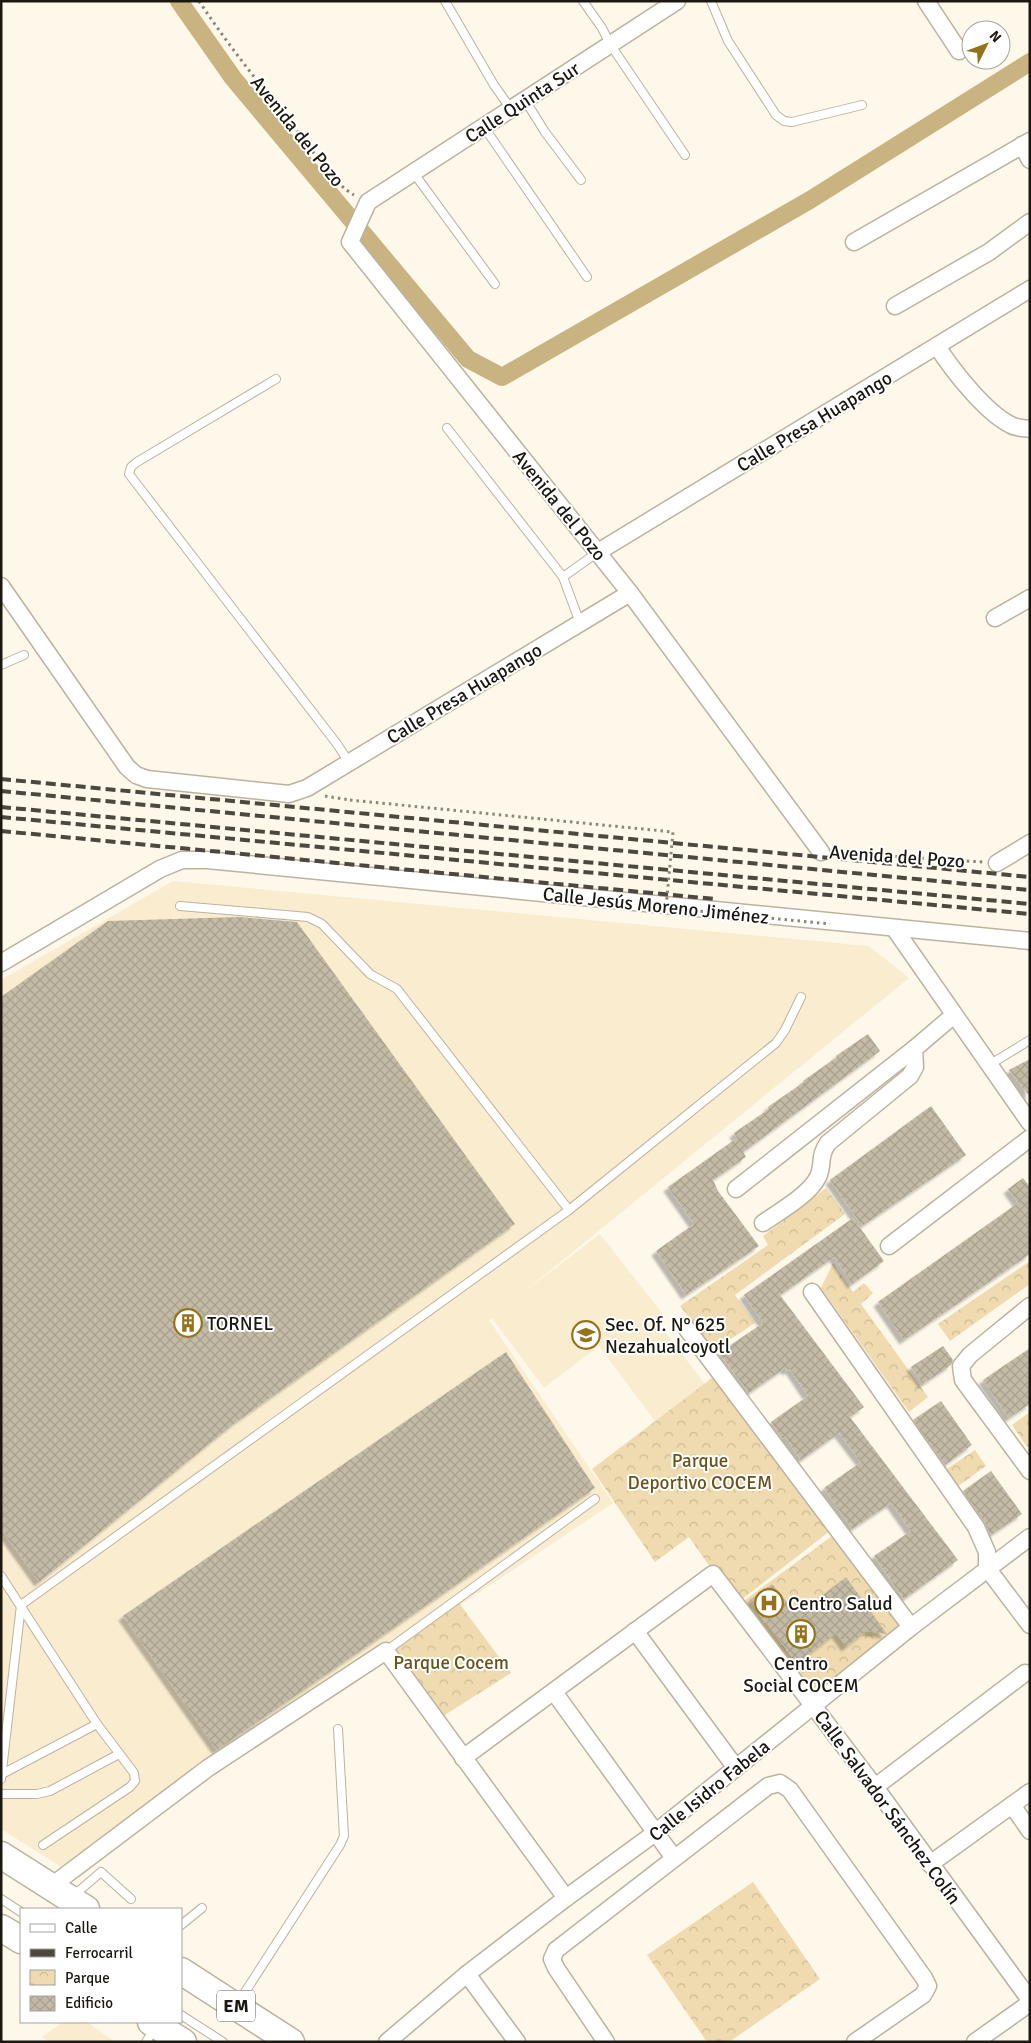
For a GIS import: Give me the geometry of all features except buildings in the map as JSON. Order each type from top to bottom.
[{"type":"main road","points":[[1,1855],[69,1898]]},
{"type":"main road","points":[[1,1928],[20,1939]]},
{"type":"main road","name":"EM","points":[[182,1972],[291,2042]]},
{"type":"main road","points":[[151,2029],[183,2042]]},
{"type":"street","name":"Calle Quinta Sur","points":[[366,206],[413,172],[677,1]]},
{"type":"street","points":[[926,1],[959,51]]},
{"type":"street","points":[[854,242],[950,188],[1027,148]]},
{"type":"street","name":"Avenida del Pozo","points":[[366,206],[350,242],[630,593],[821,852]]},
{"type":"street","points":[[895,306],[989,252],[1030,222]]},
{"type":"street","name":"Calle Presa Huapango","points":[[598,552],[1030,289]]},
{"type":"street","points":[[937,346],[948,362],[995,416],[1013,426],[1030,429]]},
{"type":"street","name":"Calle Presa Huapango","points":[[2,591],[122,759],[136,775],[147,779],[289,794],[298,792],[349,762],[630,593]]},
{"type":"street","points":[[995,618],[1030,598]]},
{"type":"street","points":[[997,863],[1030,843]]},
{"type":"street","name":"Calle Jesús Moreno Jiménez","points":[[1,963],[160,869],[182,860],[217,860],[1030,941]]},
{"type":"street","points":[[894,928],[1030,1123]]},
{"type":"street","points":[[736,1189],[914,1049],[954,1015]]},
{"type":"street","points":[[763,1223],[813,1186],[820,1174],[822,1152],[828,1143],[910,1076],[915,1067],[914,1049]]},
{"type":"street","points":[[889,1246],[1030,1138]]},
{"type":"street","points":[[812,1292],[976,1527],[987,1552],[988,1568],[1030,1625]]},
{"type":"street","points":[[1030,1306],[970,1355],[961,1366],[963,1380],[1030,1471]]},
{"type":"street","points":[[687,1329],[910,1628]]},
{"type":"street","name":"Calle Isidro Fabela","points":[[387,2042],[467,1974],[655,1833],[910,1628],[1030,1537]]},
{"type":"street","name":"Calle Salvador Sánchez Colín","points":[[464,1758],[713,1574],[875,1787],[1030,2002]]},
{"type":"street","points":[[636,1631],[736,1768]]},
{"type":"street","points":[[69,1898],[208,1768],[386,1651],[566,1898]]},
{"type":"street","points":[[875,1787],[1025,1673]]},
{"type":"street","points":[[554,1692],[674,1858]]},
{"type":"street","points":[[606,2042],[556,1968],[552,1959],[556,1950],[768,1786],[780,1783],[790,1790],[928,1986],[923,1995],[855,2042]]},
{"type":"street","points":[[930,1864],[1030,1792]]},
{"type":"street","points":[[1012,1805],[1030,1831]]},
{"type":"street","points":[[467,1974],[517,2042]]},
{"type":"street","points":[[975,2042],[1030,2002]]},
{"type":"lane","points":[[445,1],[494,85],[518,104],[545,132],[582,180]]},
{"type":"lane","points":[[583,1],[685,155]]},
{"type":"lane","points":[[711,1],[728,41],[776,115],[784,121],[792,122],[862,105]]},
{"type":"lane","points":[[484,127],[587,278]]},
{"type":"lane","points":[[413,172],[495,284]]},
{"type":"lane","points":[[276,378],[137,462],[131,467],[129,474],[349,762]]},
{"type":"lane","points":[[447,428],[563,577],[580,623]]},
{"type":"lane","points":[[563,577],[598,552]]},
{"type":"lane","points":[[1,665],[24,655]]},
{"type":"lane","points":[[180,906],[308,916],[322,924],[370,974],[397,989],[569,1210]]},
{"type":"lane","points":[[1,1780],[21,1605],[569,1210],[776,1043],[786,1030],[801,997]]},
{"type":"lane","points":[[989,1065],[1030,1040]]},
{"type":"lane","points":[[386,1651],[595,1499]]},
{"type":"lane","points":[[1,1576],[97,1724],[134,1773],[135,1781],[130,1787],[42,1845]]},
{"type":"lane","points":[[2,1774],[97,1724]]},
{"type":"lane","points":[[236,2006],[344,1836],[338,1729]]},
{"type":"lane","points":[[1,1794],[37,1794],[50,1791],[119,1754]]},
{"type":"lane","points":[[69,1898],[101,1872],[131,1899]]},
{"type":"lane","points":[[1,1899],[20,1911]]},
{"type":"lane","points":[[182,1924],[202,1908]]},
{"type":"lane","points":[[182,2016],[223,2042]]},
{"type":"path","name":"Avenida del Pozo","points":[[199,1],[224,39],[326,168],[347,191],[366,206]]},
{"type":"path","points":[[350,800],[673,832],[666,908],[830,924]]},
{"type":"path","name":"Avenida del Pozo","points":[[821,852],[997,863]]},
{"type":"shaded area","points":[[173,881],[869,946],[909,978],[520,1295],[600,1234],[665,1317],[659,1324],[705,1384],[655,1421],[599,1346],[544,1388],[492,1318],[489,1320],[613,1503],[230,1759],[79,1878],[1,1829],[1,980]]},
{"type":"shaded area","points":[[62,2023],[88,2023],[115,2042],[49,2042],[42,2037]]},
{"type":"green space","points":[[826,1188],[845,1214],[735,1295],[755,1323],[714,1350],[680,1306],[768,1245],[763,1236]]},
{"type":"green space","points":[[1030,1261],[1030,1284],[950,1341],[938,1324]]},
{"type":"green space","points":[[833,1263],[853,1292],[864,1283],[873,1293],[861,1304],[928,1397],[909,1412],[821,1288]]},
{"type":"green space","name":"Parque Deportivo COCEM","points":[[716,1375],[830,1531],[736,1604],[689,1537],[655,1562],[592,1469]]},
{"type":"green space","points":[[1030,1412],[1030,1445],[1027,1447],[1012,1425]]},
{"type":"green space","points":[[975,1450],[986,1466],[957,1487],[945,1470]]},
{"type":"green space","points":[[832,1536],[907,1636],[811,1711],[738,1605]]},
{"type":"green space","name":"Parque Cocem","points":[[459,1603],[511,1673],[440,1718],[393,1650]]},
{"type":"green space","points":[[753,1882],[820,1979],[729,2042],[707,2042],[647,1955]]},
{"type":"waterway","points":[[179,1],[233,78],[468,359],[502,377],[810,200],[1030,62]]},
{"type":"railway","points":[[1,779],[1030,877]]},
{"type":"railway","points":[[1,791],[1030,890]]},
{"type":"railway","points":[[1,807],[1030,904]]},
{"type":"railway","points":[[1,817],[1030,914]]},
{"type":"railway","points":[[1,831],[715,899]]},
{"type":"place","name":"TORNEL","points":[[188,1323]]},
{"type":"place","name":"Sec. Of. N° 625 Nezahualcoyotl","points":[[586,1335]]},
{"type":"place","name":"Centro Salud","points":[[769,1603]]},
{"type":"place","name":"Centro Social COCEM","points":[[801,1634]]}]
